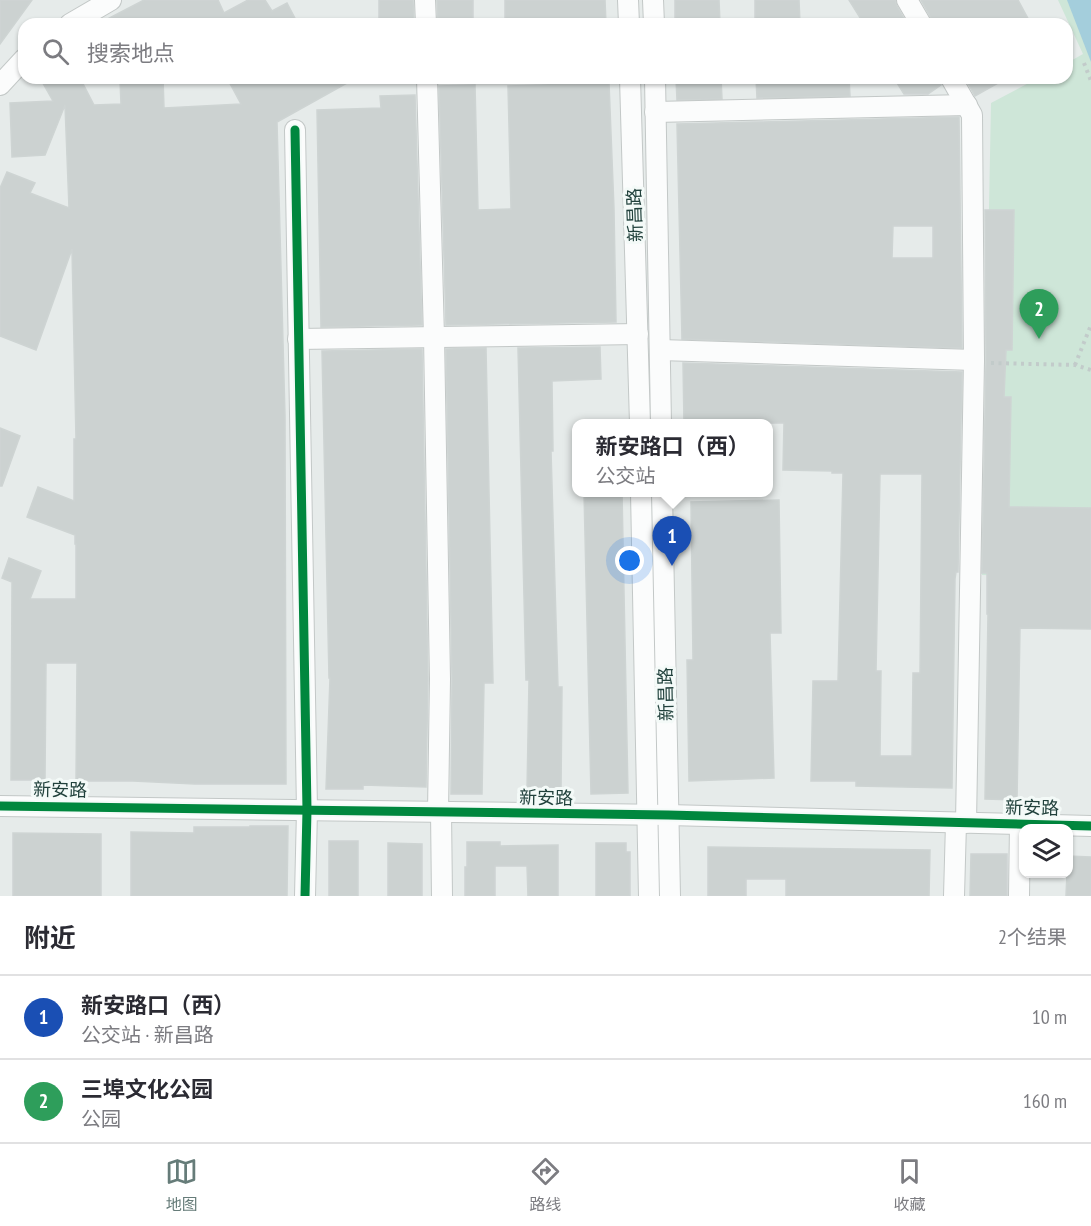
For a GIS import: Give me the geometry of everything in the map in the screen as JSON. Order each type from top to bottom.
[{"type":"street","points":[[80,18],[111,0]]},
{"type":"street","points":[[425,0],[426,18]]},
{"type":"street","points":[[628,0],[629,18]]},
{"type":"street","points":[[653,0],[654,18]]},
{"type":"street","points":[[907,0],[918,18]]},
{"type":"street","points":[[0,86],[18,66]]},
{"type":"street","points":[[427,84],[434,337],[442,896]]},
{"type":"street","name":"新昌路","points":[[630,84],[640,419]]},
{"type":"street","name":"新昌路","points":[[655,84],[661,419]]},
{"type":"street","points":[[954,896],[961,823],[974,361],[972,115],[955,84]]},
{"type":"street","points":[[656,112],[967,105]]},
{"type":"street","points":[[295,130],[307,810],[305,896]]},
{"type":"street","points":[[298,339],[638,334]]},
{"type":"street","points":[[660,350],[974,361]]},
{"type":"street","name":"新昌路","points":[[641,497],[649,896]]},
{"type":"street","name":"新昌路","points":[[662,497],[670,896]]},
{"type":"street","name":"新安路","points":[[0,806],[668,815],[1019,825]]},
{"type":"street","name":"新安路","points":[[1073,826],[1091,826]]},
{"type":"street","points":[[1019,878],[1019,896]]},
{"type":"path","points":[[1084,63],[1091,81]]},
{"type":"path","points":[[1075,365],[1091,325]]},
{"type":"path","points":[[974,361],[1075,365],[1091,370]]},
{"type":"green space","points":[[1058,0],[1091,0],[1091,577],[982,575],[991,103],[1027,84],[1073,84],[1073,60],[1083,54],[1073,32],[1073,18],[1066,18]]},
{"type":"water","points":[[1067,0],[1091,0],[1091,62]]},
{"type":"building","points":[[0,0],[32,0],[18,18],[0,44]]},
{"type":"building","points":[[144,0],[218,0],[224,13],[248,0],[265,0],[272,11],[287,3],[295,18],[110,18]]},
{"type":"building","points":[[379,0],[413,0],[414,18],[379,18]]},
{"type":"building","points":[[437,0],[473,0],[473,18],[438,18]]},
{"type":"building","points":[[505,0],[605,0],[606,18],[505,18]]},
{"type":"building","points":[[675,0],[719,0],[720,18],[675,18]]},
{"type":"building","points":[[755,0],[799,0],[800,18],[755,18]]},
{"type":"building","points":[[849,0],[895,0],[904,18],[860,18]]},
{"type":"building","points":[[921,0],[1018,0],[1028,18],[931,18]]},
{"type":"building","points":[[43,84],[83,84],[94,105],[121,104],[120,84],[163,84],[164,108],[241,104],[230,84],[345,84],[277,122],[285,416],[286,784],[76,781],[77,663],[46,663],[45,780],[11,780],[12,582],[2,578],[9,558],[41,571],[30,599],[76,599],[75,535],[27,517],[38,487],[74,501],[74,439],[76,439],[72,249],[36,350],[0,336],[0,188],[7,172],[35,183],[30,193],[69,208],[65,105],[45,155],[12,157],[10,103],[53,101]]},
{"type":"building","points":[[609,84],[616,322],[446,325],[439,86],[475,85],[478,210],[511,209],[508,86]]},
{"type":"building","points":[[676,84],[721,84],[722,99],[677,100]]},
{"type":"building","points":[[756,84],[849,84],[850,96],[757,98]]},
{"type":"building","points":[[898,84],[941,85],[928,94],[904,94]]},
{"type":"building","points":[[968,84],[996,84],[975,96]]},
{"type":"building","points":[[415,95],[422,325],[321,327],[317,110],[381,108],[380,96]]},
{"type":"building","points":[[959,117],[962,348],[682,339],[677,124]],"holes":[[[893,226],[933,226],[933,258],[892,258]]]},
{"type":"building","points":[[985,210],[1014,210],[1012,350],[1006,350],[1004,397],[1011,397],[1009,507],[1091,508],[1091,629],[1020,628],[1017,800],[985,799],[988,614],[987,573],[982,573],[986,360]]},
{"type":"building","points":[[600,347],[601,379],[552,381],[553,451],[551,451],[558,687],[562,687],[561,791],[527,791],[529,680],[526,680],[518,348]]},
{"type":"building","points":[[486,348],[493,683],[484,683],[482,794],[451,794],[452,679],[446,349]]},
{"type":"building","points":[[422,349],[428,679],[426,787],[363,785],[363,789],[326,789],[330,678],[322,351]]},
{"type":"building","points":[[683,363],[962,372],[958,572],[956,572],[955,579],[952,788],[856,786],[856,781],[811,781],[813,681],[838,681],[843,473],[783,470],[784,423],[773,423],[773,419],[684,419]],"holes":[[[880,474],[922,474],[920,673],[913,673],[912,756],[880,756],[881,671],[876,671]]]},
{"type":"building","points":[[0,428],[20,436],[2,486],[0,486]]},
{"type":"building","points":[[584,497],[622,497],[628,793],[591,794]]},
{"type":"building","points":[[779,500],[781,633],[770,633],[774,778],[689,781],[687,660],[693,660],[691,502]]},
{"type":"building","points":[[288,826],[287,896],[131,896],[131,832],[194,833],[194,827]]},
{"type":"building","points":[[13,833],[101,834],[101,896],[13,896]]},
{"type":"building","points":[[329,841],[358,841],[358,896],[329,896]]},
{"type":"building","points":[[467,842],[500,842],[500,846],[558,845],[558,896],[528,896],[527,866],[495,866],[495,896],[465,896]]},
{"type":"building","points":[[388,843],[422,844],[422,896],[388,896]]},
{"type":"building","points":[[596,843],[626,843],[626,852],[630,852],[630,896],[596,896]]},
{"type":"building","points":[[708,847],[930,850],[929,896],[786,896],[786,879],[746,879],[746,896],[708,896]]},
{"type":"building","points":[[971,854],[1007,854],[1007,896],[970,896]]},
{"type":"building","points":[[1073,856],[1091,857],[1091,896],[1066,896],[1067,878],[1073,878]]},
{"type":"cycle path","points":[[295,130],[307,810],[305,896]]},
{"type":"cycle path","points":[[0,806],[668,815],[1091,826]]},
{"type":"place","name":"三埠文化公园","points":[[1039,339]]},
{"type":"place","name":"新安路口（西）","points":[[672,566]]}]
